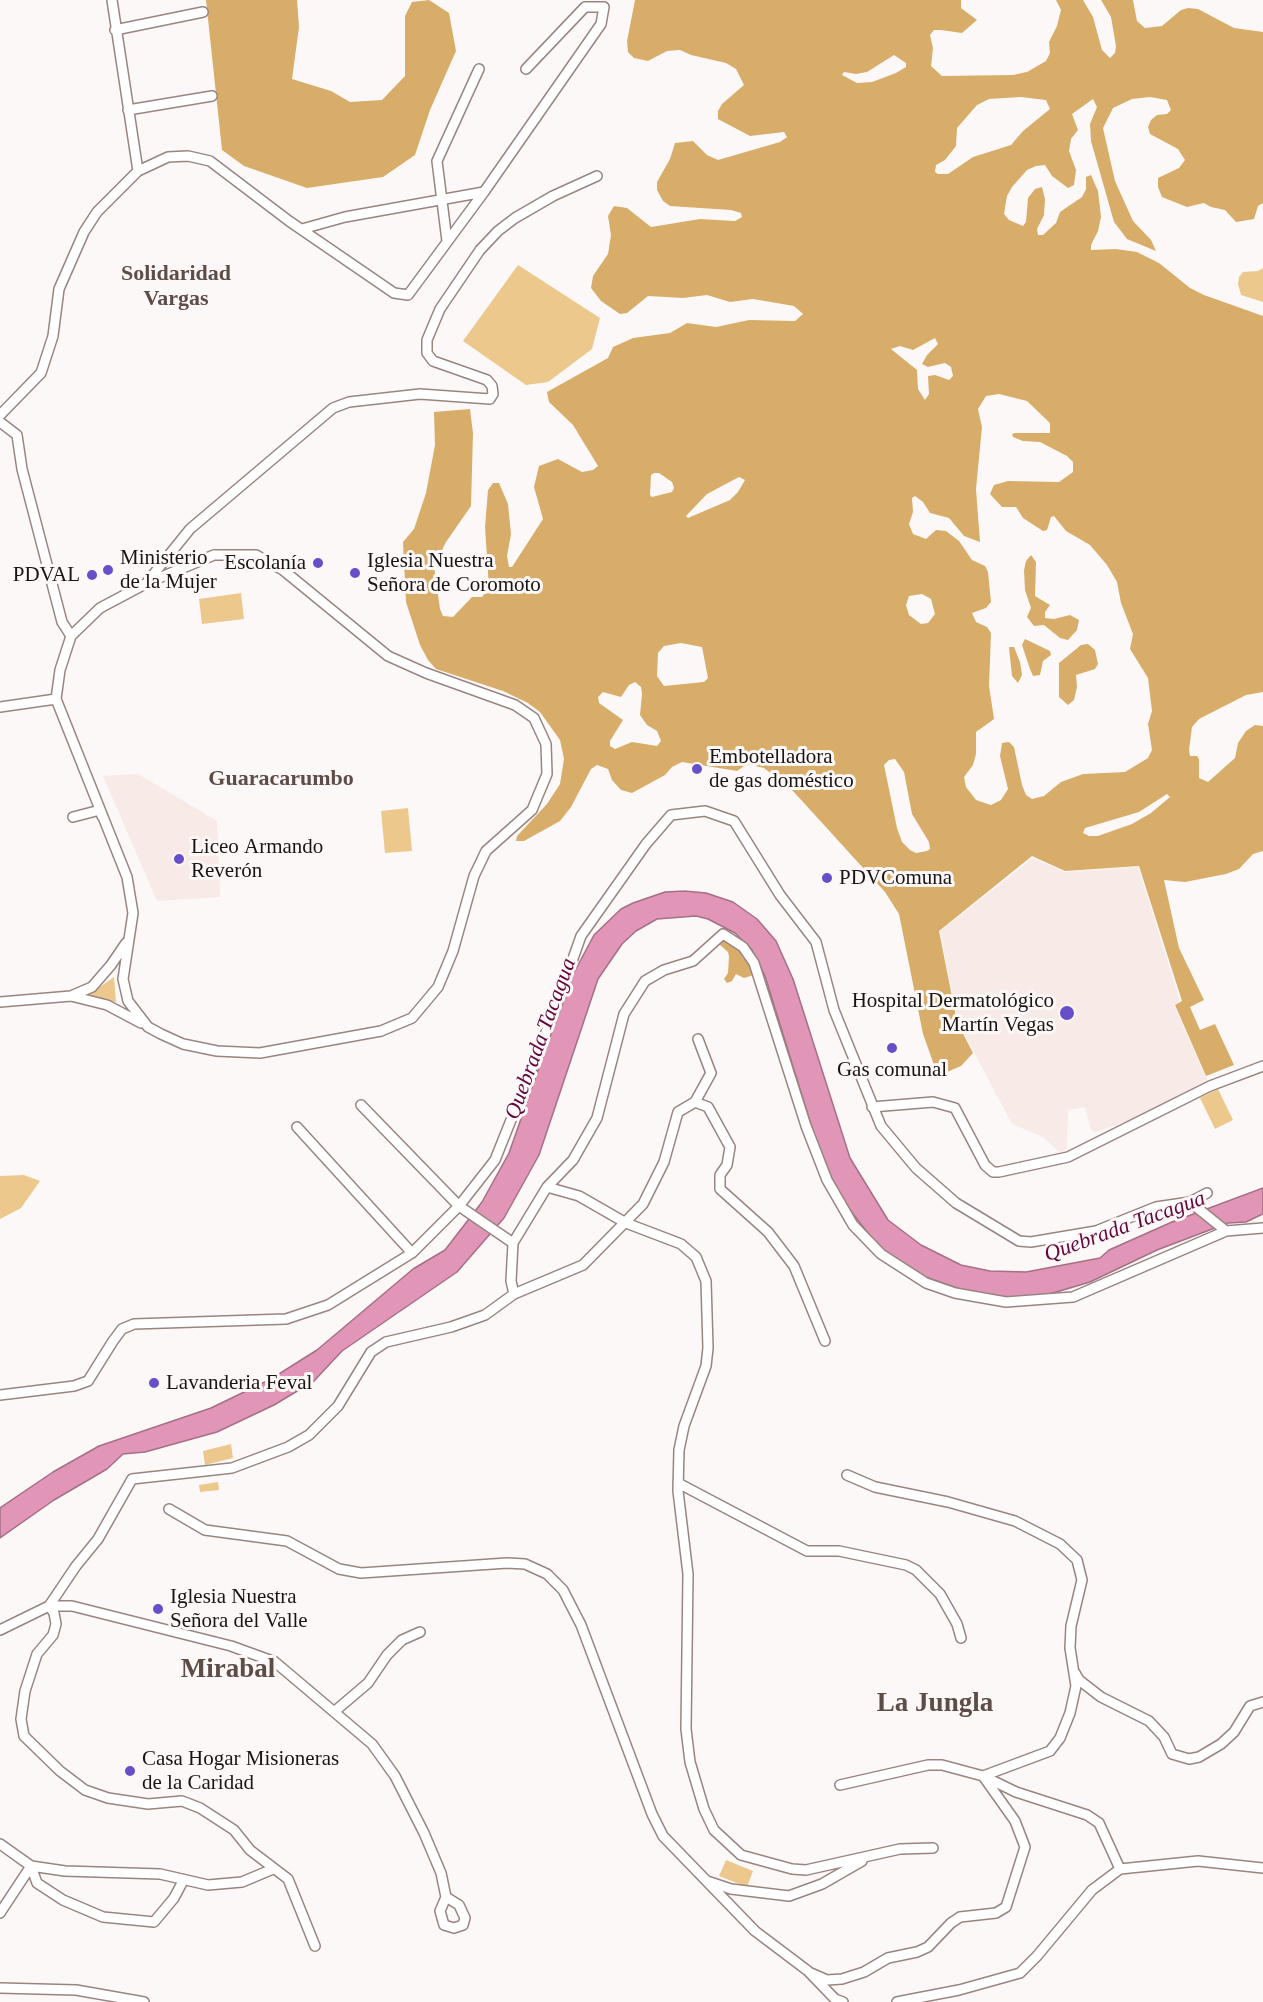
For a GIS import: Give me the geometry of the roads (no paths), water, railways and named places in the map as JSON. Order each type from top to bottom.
[{"type":"street","points":[[112,0],[138,171]]},
{"type":"street","points":[[0,415],[41,373],[53,336],[59,290],[84,232],[97,212],[138,171],[168,157],[188,156],[210,161],[302,229],[401,296],[408,295],[484,192],[601,24],[604,7],[585,7],[526,69]]},
{"type":"street","points":[[115,30],[203,12]]},
{"type":"street","points":[[447,241],[437,161],[479,69]]},
{"type":"street","points":[[128,110],[212,96]]},
{"type":"street","points":[[147,583],[190,529],[333,408],[349,402],[420,394],[490,399],[493,394],[492,386],[487,380],[433,361],[427,353],[427,340],[440,309],[480,250],[507,224],[552,196],[597,176]]},
{"type":"street","points":[[302,229],[345,217],[443,202],[484,192]]},
{"type":"street","points":[[0,422],[17,435],[22,469],[59,612],[71,636]]},
{"type":"street","points":[[71,996],[107,1005],[148,1027],[183,1044],[217,1051],[260,1053],[381,1030],[412,1018],[438,987],[453,951],[474,876],[486,851],[532,810],[547,774],[546,744],[534,718],[514,705],[426,673],[388,656],[284,570],[256,555],[214,555],[147,583],[100,608],[71,636],[60,670],[56,699],[127,877],[133,913],[123,980],[128,1001],[148,1027]]},
{"type":"street","points":[[0,707],[56,699]]},
{"type":"street","points":[[73,817],[100,810]]},
{"type":"street","points":[[0,1395],[74,1386],[88,1381],[122,1329],[134,1324],[286,1319],[328,1305],[412,1252],[459,1206],[495,1160],[585,929],[646,844],[671,814],[705,811],[734,821],[780,895],[816,942],[834,1010],[881,1126],[939,1190],[975,1216],[1019,1241],[1031,1242],[1082,1235],[1156,1207],[1190,1202],[1207,1193]]},
{"type":"street","points":[[514,1294],[510,1242],[547,1187],[573,1160],[597,1118],[624,1014],[645,981],[664,970],[693,961],[723,934],[743,947],[754,963],[827,1180],[853,1224],[881,1254],[926,1282],[955,1293],[1006,1302],[1073,1297],[1223,1229],[1263,1228]]},
{"type":"street","points":[[0,1002],[71,996],[92,987],[128,941]]},
{"type":"street","points":[[49,1606],[76,1566],[98,1539],[132,1479],[232,1468],[288,1447],[309,1435],[338,1406],[371,1352],[386,1342],[451,1327],[485,1315],[514,1294],[583,1265],[643,1204],[664,1162],[678,1112],[695,1102],[711,1073],[698,1039]]},
{"type":"street","points":[[872,1107],[933,1102],[955,1108],[986,1165],[993,1172],[999,1172],[1068,1156],[1210,1086],[1263,1066]]},
{"type":"street","points":[[695,1102],[708,1107],[730,1147],[727,1165],[720,1175],[720,1189],[768,1232],[794,1266],[825,1341]]},
{"type":"street","points":[[361,1105],[459,1206],[510,1242]]},
{"type":"street","points":[[297,1127],[412,1252]]},
{"type":"street","points":[[547,1187],[579,1196],[626,1223],[681,1244],[696,1257],[706,1281],[708,1348],[706,1366],[684,1426],[679,1450],[678,1483],[688,1574],[686,1729],[694,1781],[714,1830],[741,1855],[792,1869],[806,1870],[900,1849],[933,1848]]},
{"type":"street","points":[[1190,1202],[1223,1229]]},
{"type":"street","points":[[847,1475],[875,1487],[948,1502],[1016,1521],[1065,1548],[1077,1560],[1082,1580],[1071,1626],[1070,1648],[1076,1686],[1070,1713],[1050,1751],[982,1776]]},
{"type":"street","points":[[678,1483],[807,1551],[839,1551],[906,1565],[916,1570],[940,1594],[957,1624],[961,1638]]},
{"type":"street","points":[[169,1509],[205,1530],[287,1541],[339,1569],[350,1571],[368,1573],[507,1563],[531,1566],[547,1575],[563,1590],[581,1625],[652,1814],[663,1836],[755,1930],[808,1971],[835,1999],[843,2002]]},
{"type":"street","points":[[49,1606],[54,1613],[56,1624],[53,1635],[37,1654],[25,1691],[21,1719],[24,1736],[60,1771],[85,1790],[108,1798],[148,1804],[182,1801],[200,1808],[234,1830],[250,1850],[288,1879],[315,1946]]},
{"type":"street","points":[[0,1630],[49,1606],[72,1606],[242,1650],[275,1662],[372,1744],[395,1776],[441,1873],[446,1897]]},
{"type":"street","points":[[335,1711],[368,1683],[387,1655],[402,1640],[420,1632]]},
{"type":"street","points":[[1074,1671],[1079,1680],[1101,1697],[1149,1721],[1178,1757],[1199,1757],[1221,1744],[1234,1732],[1250,1706],[1263,1702]]},
{"type":"street","points":[[840,1785],[928,1765],[942,1765],[982,1776],[1016,1792],[1088,1815],[1099,1823],[1120,1869]]},
{"type":"street","points":[[808,1971],[827,1980],[842,1979],[864,1972],[888,1958],[917,1952],[928,1947],[960,1917],[985,1916],[1006,1907],[1025,1847],[1015,1821],[982,1776]]},
{"type":"street","points":[[0,1844],[31,1866],[65,1870],[160,1874],[208,1886],[242,1882],[273,1869]]},
{"type":"street","points":[[704,1880],[731,1889],[789,1896],[822,1884],[870,1857]]},
{"type":"street","points":[[897,2002],[959,1990],[1020,1972],[1037,1956],[1092,1890],[1120,1869],[1198,1862],[1263,1868]]},
{"type":"street","points":[[31,1866],[37,1883],[63,1900],[103,1917],[134,1921],[154,1922],[174,1898],[183,1881]]},
{"type":"street","points":[[0,1913],[31,1866]]},
{"type":"street","points":[[0,1988],[76,1990],[144,2002]]},
{"type":"place","name":"Escolanía","points":[[318,563]]},
{"type":"place","name":"Ministerio de la Mujer","points":[[108,570]]},
{"type":"place","name":"Iglesia Nuestra Señora de Coromoto","points":[[355,573]]},
{"type":"place","name":"PDVAL","points":[[92,575]]},
{"type":"place","name":"Embotelladora de gas doméstico","points":[[697,769]]},
{"type":"place","name":"Liceo Armando Reverón","points":[[179,859]]},
{"type":"place","name":"PDVComuna","points":[[827,878]]},
{"type":"place","name":"Hospital Dermatológico Martín Vegas","points":[[1067,1013]]},
{"type":"place","name":"Gas comunal","points":[[892,1048]]},
{"type":"place","name":"Lavanderia Feval","points":[[154,1383]]},
{"type":"place","name":"Iglesia Nuestra Señora del Valle","points":[[158,1609]]},
{"type":"place","name":"Casa Hogar Misioneras de la Caridad","points":[[130,1771]]},
{"type":"district","name":"Solidaridad Vargas","points":[[176,286]]},
{"type":"district","name":"Guaracarumbo","points":[[281,779]]},
{"type":"district","name":"Mirabal","points":[[228,1670]]},
{"type":"district","name":"La Jungla","points":[[935,1704]]},
{"type":"water label","name":"Quebrada Tacagua","points":[[541,1039]]},
{"type":"water label","name":"Quebrada Tacagua","points":[[1125,1227]]}]
